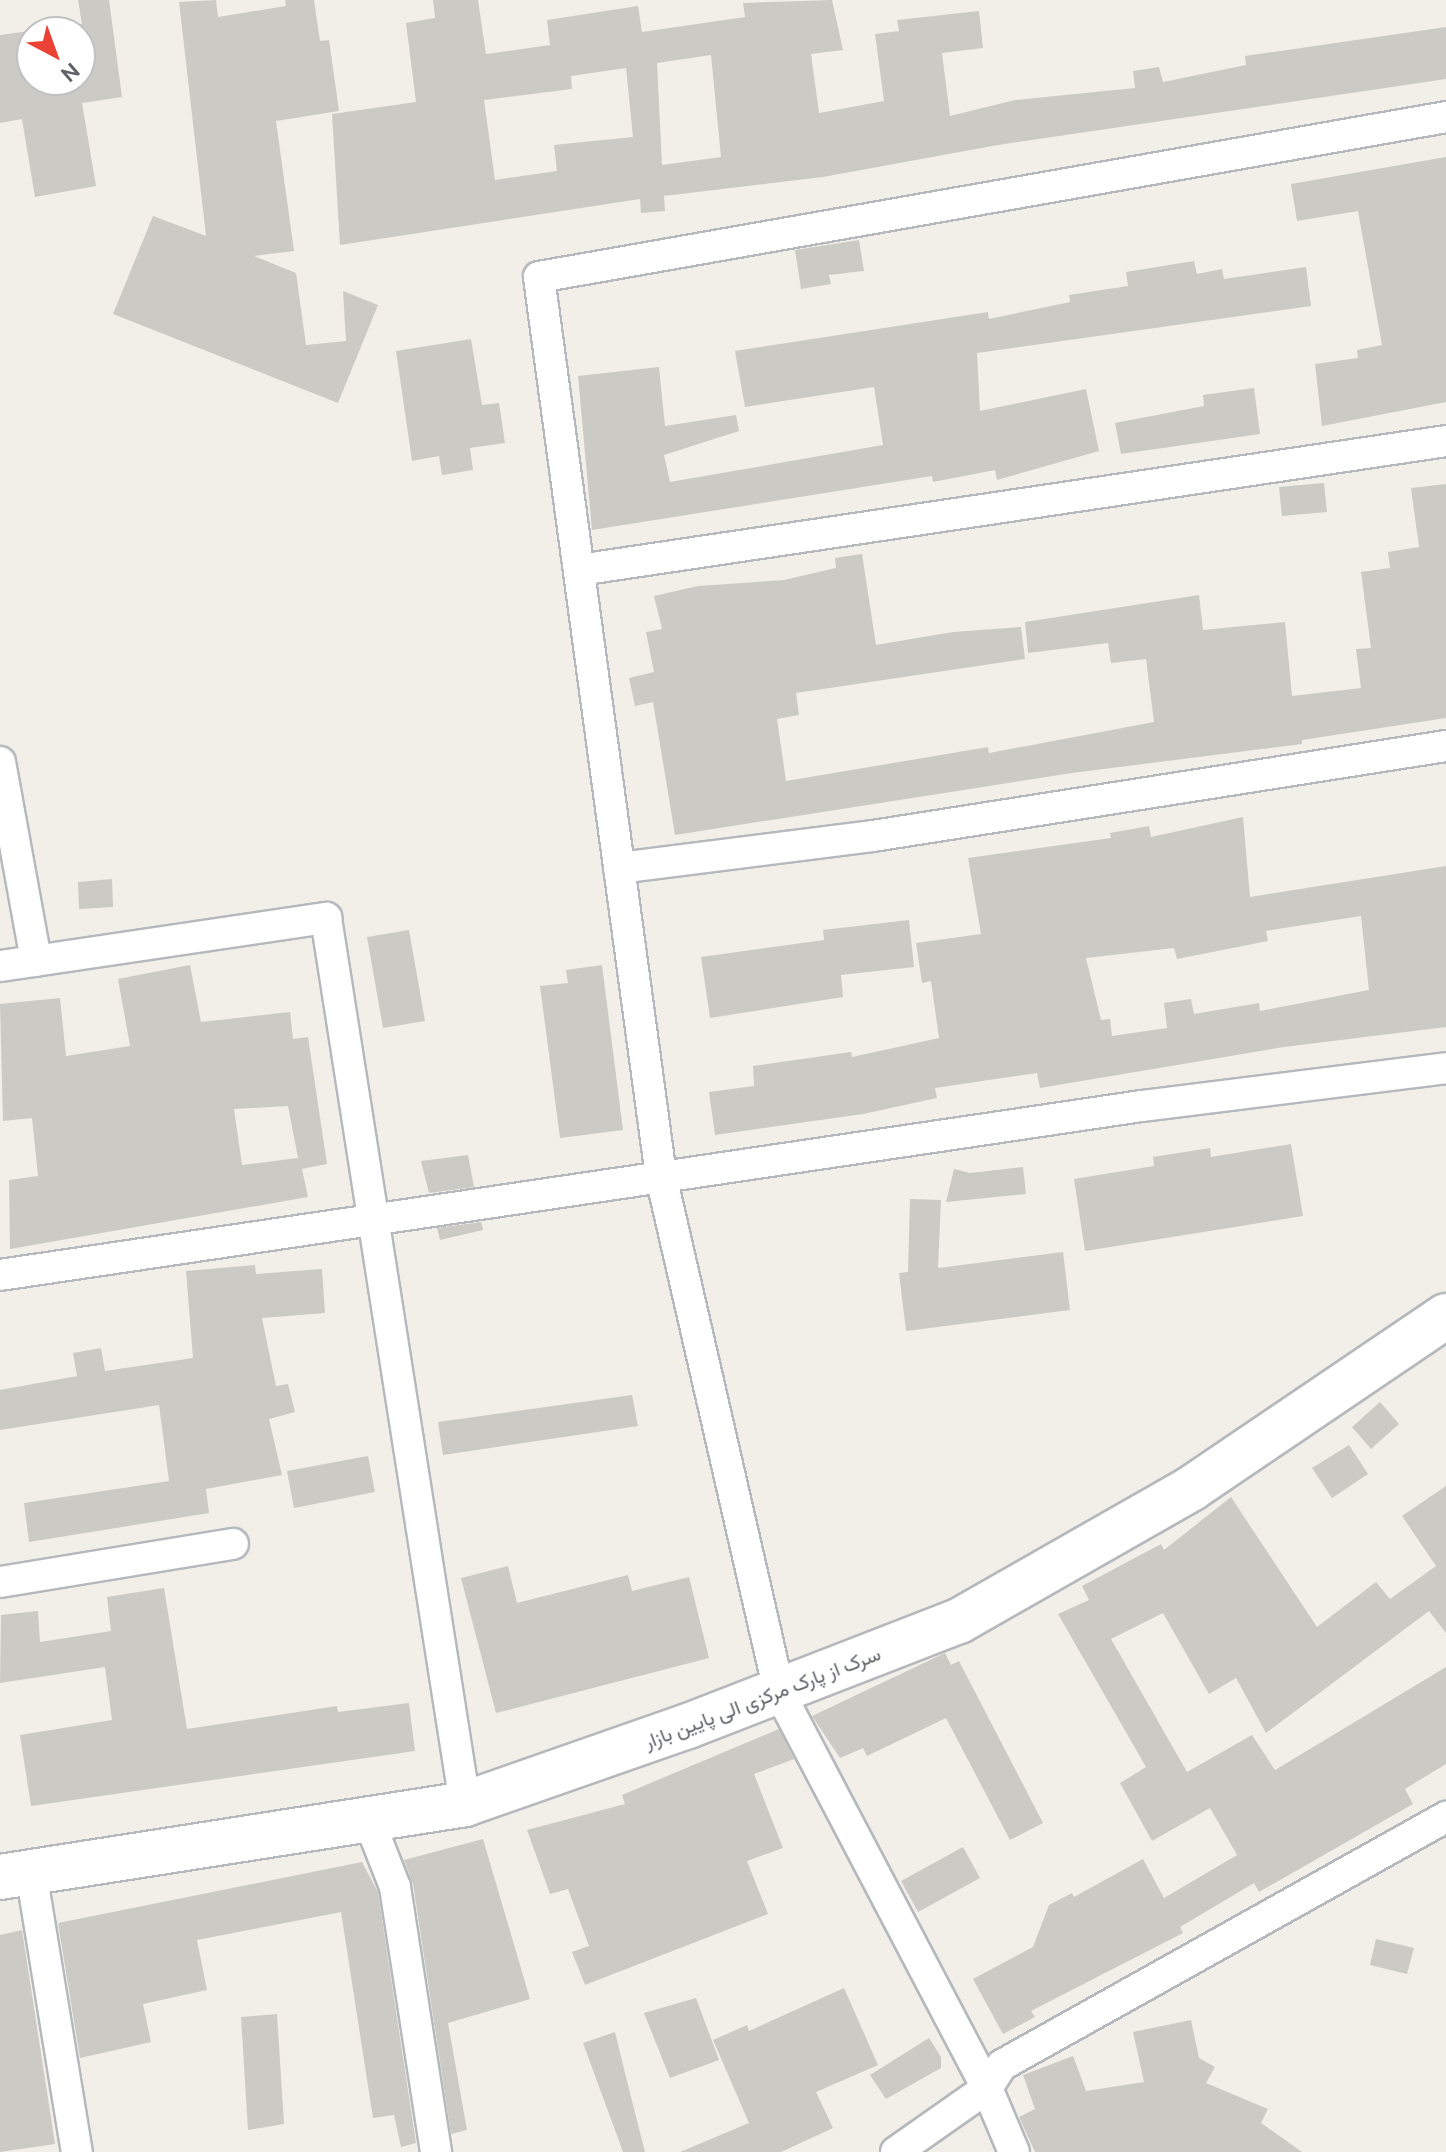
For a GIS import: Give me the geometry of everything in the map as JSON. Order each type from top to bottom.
[{"type":"main road","name":"سرک از پارک مرکزی الی پایین بازار","points":[[16,1875],[465,1804],[779,1691],[959,1621],[1192,1488],[1446,1316]]},
{"type":"street","points":[[1014,2152],[987,2088],[779,1691],[661,1176],[539,277],[1446,117]]},
{"type":"street","points":[[579,570],[1446,441]]},
{"type":"street","points":[[619,868],[873,836],[1446,746]]},
{"type":"street","points":[[0,762],[36,961]]},
{"type":"street","points":[[0,966],[326,918],[465,1804]]},
{"type":"street","points":[[0,1275],[375,1216],[1446,1068]]},
{"type":"street","points":[[0,1582],[233,1544]]},
{"type":"street","points":[[896,2152],[987,2088],[1002,2065],[1446,1817]]},
{"type":"street","points":[[368,1818],[395,1887],[436,2152]]},
{"type":"street","points":[[16,1875],[77,2152]]},
{"type":"building","points":[[78,0],[109,0],[122,97],[82,103],[96,186],[35,197],[22,119],[0,123],[0,35],[16,33],[16,96],[96,96],[96,16],[81,16]]},
{"type":"building","points":[[216,0],[218,17],[286,6],[285,0],[314,0],[320,41],[329,40],[339,111],[276,121],[294,251],[254,256],[296,273],[306,345],[346,341],[343,291],[378,305],[338,403],[113,314],[153,216],[206,236],[179,2]]},
{"type":"building","points":[[433,0],[478,0],[486,54],[550,45],[547,20],[638,6],[642,32],[745,17],[743,3],[832,0],[843,50],[811,54],[819,113],[884,101],[875,34],[899,31],[897,20],[979,11],[983,48],[942,53],[950,116],[1015,100],[1135,88],[1133,71],[1159,67],[1163,82],[1246,65],[1245,56],[1446,27],[1446,79],[998,145],[823,177],[664,196],[665,211],[641,213],[640,199],[340,245],[332,114],[416,102],[406,23],[435,18]],"holes":[[[711,55],[721,157],[662,165],[657,63]],[[626,68],[633,137],[554,145],[557,171],[495,180],[484,100],[572,89],[571,76]]]},
{"type":"building","points":[[1446,157],[1446,402],[1322,426],[1315,364],[1358,358],[1357,350],[1382,345],[1358,211],[1297,221],[1291,184]]},
{"type":"building","points":[[859,240],[864,271],[829,275],[831,284],[801,289],[795,250]]},
{"type":"building","points":[[1194,261],[1197,274],[1222,269],[1224,279],[1306,267],[1311,306],[977,353],[980,411],[1086,389],[1099,451],[997,480],[995,470],[933,482],[932,476],[592,530],[578,376],[659,367],[665,426],[736,415],[739,431],[664,455],[670,482],[883,445],[874,387],[745,407],[735,351],[988,312],[989,319],[1070,302],[1069,295],[1128,286],[1126,272]]},
{"type":"building","points":[[471,339],[482,405],[499,403],[505,443],[470,448],[473,470],[442,475],[439,456],[412,461],[396,351]]},
{"type":"building","points":[[1254,388],[1260,434],[1121,454],[1115,423],[1204,406],[1203,395]]},
{"type":"building","points":[[1324,483],[1327,512],[1282,516],[1279,487]]},
{"type":"building","points":[[1446,484],[1446,718],[1302,740],[1302,744],[1072,773],[675,835],[653,702],[635,706],[629,678],[654,672],[646,632],[662,629],[654,596],[698,586],[784,580],[836,568],[835,558],[862,554],[876,645],[953,632],[1021,627],[1025,659],[796,693],[799,715],[777,719],[786,781],[988,747],[989,753],[1154,722],[1146,659],[1111,663],[1108,643],[1028,653],[1025,622],[1199,595],[1203,630],[1285,622],[1292,696],[1361,688],[1356,649],[1371,648],[1361,572],[1390,568],[1388,552],[1419,547],[1411,488]]},
{"type":"building","points":[[1243,817],[1250,897],[1446,866],[1446,1027],[1284,1047],[1040,1088],[1037,1073],[935,1088],[937,1098],[863,1114],[715,1135],[709,1092],[754,1086],[753,1066],[851,1052],[852,1057],[939,1038],[931,981],[922,983],[916,943],[981,934],[968,858],[1111,838],[1110,833],[1149,826],[1151,837]],"holes":[[[1361,916],[1369,990],[1260,1011],[1259,1003],[1194,1014],[1191,999],[1164,1003],[1167,1028],[1112,1036],[1110,1019],[1101,1020],[1086,958],[1174,948],[1177,959],[1268,941],[1266,931]]]},
{"type":"building","points":[[112,879],[113,907],[79,909],[78,882]]},
{"type":"building","points":[[909,920],[914,967],[841,975],[843,997],[710,1018],[701,957],[824,940],[823,930]]},
{"type":"building","points":[[409,930],[425,1021],[383,1028],[367,937]]},
{"type":"building","points":[[190,965],[201,1022],[290,1012],[293,1039],[308,1037],[327,1164],[302,1169],[308,1197],[10,1249],[9,1180],[38,1176],[32,1118],[3,1121],[0,1004],[60,998],[66,1056],[130,1046],[118,979]],"holes":[[[288,1106],[298,1158],[242,1165],[234,1109]]]},
{"type":"building","points":[[602,965],[623,1130],[560,1138],[540,986],[568,983],[566,970]]},
{"type":"building","points":[[1291,1144],[1303,1216],[1085,1251],[1074,1179],[1154,1166],[1153,1157],[1210,1148],[1211,1157]]},
{"type":"building","points":[[468,1155],[474,1187],[429,1193],[421,1161]]},
{"type":"building","points":[[1023,1167],[1026,1194],[946,1202],[954,1169],[970,1173]]},
{"type":"building","points":[[910,1199],[941,1200],[938,1268],[1063,1252],[1070,1310],[906,1331],[899,1273],[908,1272]]},
{"type":"building","points":[[481,1222],[483,1230],[440,1240],[437,1228]]},
{"type":"building","points":[[255,1265],[256,1274],[322,1269],[325,1313],[262,1318],[276,1386],[288,1384],[295,1412],[269,1419],[282,1475],[206,1489],[209,1513],[29,1542],[24,1503],[169,1481],[159,1405],[0,1430],[0,1390],[77,1376],[73,1353],[101,1348],[105,1371],[193,1358],[186,1271]]},
{"type":"building","points":[[632,1395],[638,1426],[443,1455],[438,1422]]},
{"type":"building","points":[[1380,1402],[1399,1424],[1371,1449],[1352,1427]]},
{"type":"building","points":[[1349,1445],[1368,1474],[1332,1498],[1312,1468]]},
{"type":"building","points":[[368,1456],[375,1492],[294,1508],[287,1471]]},
{"type":"building","points":[[1446,1486],[1446,1633],[1429,1611],[1266,1733],[1236,1678],[1209,1694],[1163,1613],[1111,1639],[1187,1772],[1252,1735],[1275,1770],[1446,1667],[1446,1764],[1405,1789],[1413,1804],[1259,1892],[1254,1883],[1180,1927],[1183,1933],[1031,2011],[1035,2017],[1003,2034],[973,1979],[1033,1947],[1049,1905],[1072,1893],[1074,1897],[1143,1859],[1164,1898],[1237,1855],[1210,1808],[1152,1841],[1120,1783],[1146,1767],[1058,1614],[1089,1600],[1082,1586],[1161,1544],[1164,1550],[1231,1497],[1317,1627],[1376,1582],[1390,1599],[1436,1566],[1402,1516]]},
{"type":"building","points":[[508,1566],[517,1603],[628,1575],[632,1591],[689,1577],[709,1658],[496,1713],[461,1578]]},
{"type":"building","points":[[164,1588],[187,1729],[337,1706],[338,1712],[409,1703],[415,1751],[31,1806],[20,1735],[112,1720],[105,1667],[0,1683],[1,1615],[38,1611],[40,1642],[111,1631],[107,1597]]},
{"type":"building","points":[[945,1653],[951,1665],[959,1661],[1043,1823],[1010,1840],[946,1718],[867,1756],[863,1748],[840,1758],[812,1716]]},
{"type":"building","points":[[779,1729],[794,1759],[754,1774],[783,1848],[747,1861],[768,1914],[585,1985],[572,1952],[589,1946],[568,1889],[550,1894],[527,1830],[625,1804],[622,1795]]},
{"type":"building","points":[[483,1839],[530,1999],[448,2023],[467,2130],[451,2134],[413,1884],[404,1860]]},
{"type":"building","points":[[963,1847],[980,1878],[918,1912],[901,1881]]},
{"type":"building","points":[[362,1862],[378,1892],[416,2143],[401,2147],[394,2115],[373,2118],[341,1912],[197,1940],[207,1990],[143,2004],[151,2042],[80,2058],[58,1923]]},
{"type":"building","points":[[22,1930],[55,2144],[0,2152],[0,1935]]},
{"type":"building","points":[[1376,1939],[1414,1948],[1407,1974],[1370,1965]]},
{"type":"building","points":[[844,1988],[878,2065],[816,2092],[833,2128],[781,2152],[680,2152],[749,2123],[713,2040],[747,2025],[749,2031]]},
{"type":"building","points":[[696,1998],[719,2060],[670,2078],[644,2013]]},
{"type":"building","points":[[277,2014],[284,2124],[248,2130],[241,2017]]},
{"type":"building","points":[[1191,2020],[1199,2058],[1215,2067],[1206,2083],[1268,2109],[1261,2123],[1302,2152],[1035,2152],[1019,2117],[1035,2109],[1023,2075],[1073,2056],[1086,2091],[1144,2082],[1133,2032]]},
{"type":"building","points":[[615,2032],[645,2152],[623,2152],[583,2043]]},
{"type":"building","points":[[929,2038],[941,2057],[941,2068],[886,2099],[870,2075]]}]
